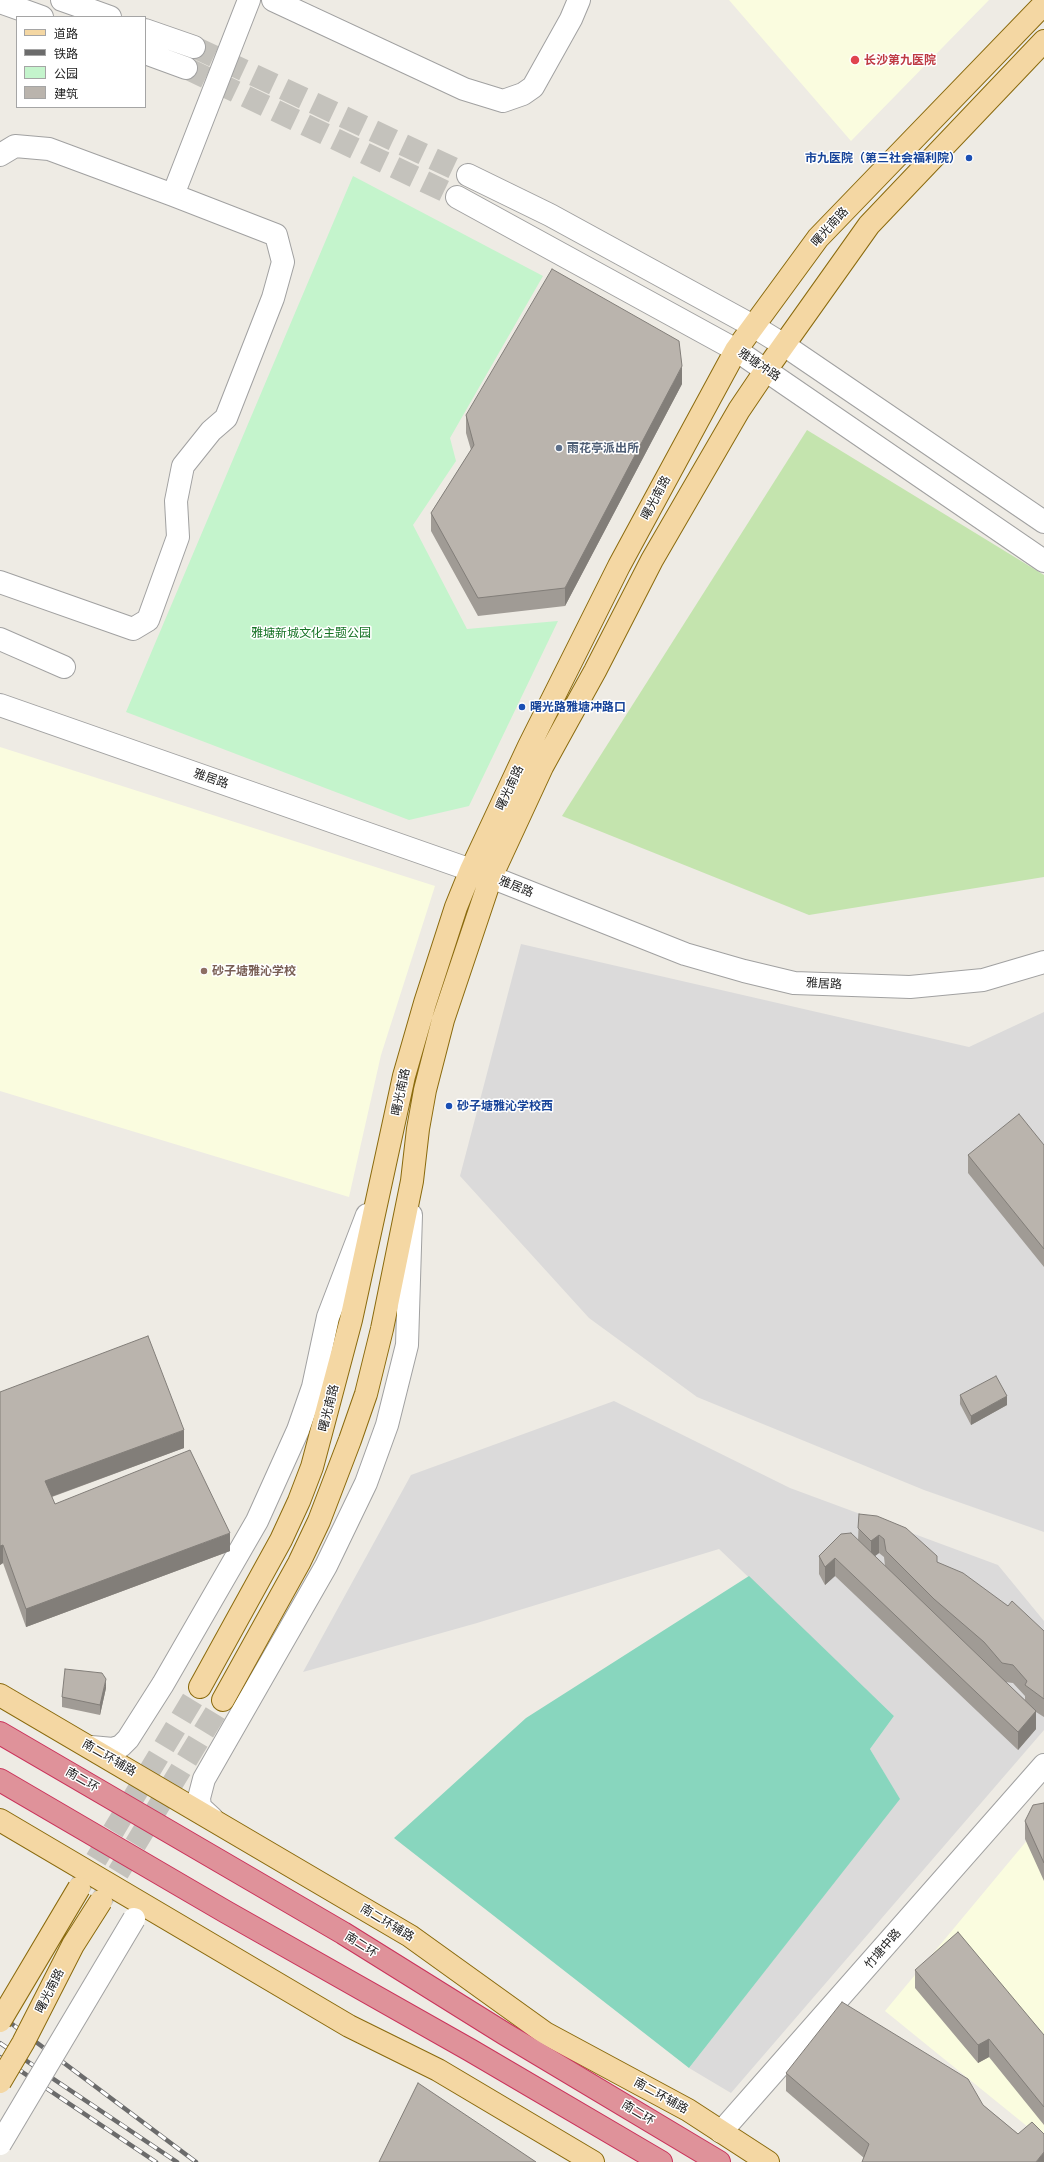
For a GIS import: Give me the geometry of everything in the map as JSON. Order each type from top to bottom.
[{"type":"highway","name":"南二环","points":[[0,1733],[336,1929],[505,2034],[719,2162]]},
{"type":"highway","points":[[0,1780],[253,1928],[470,2050],[661,2162]]},
{"type":"main road","name":"曙光南路","points":[[223,1700],[312,1535],[350,1440],[366,1394],[382,1330],[412,1182],[418,1129],[432,1062],[481,874],[529,746],[619,566],[736,350],[818,238],[1044,4]]},
{"type":"main road","name":"曙光南路","points":[[200,1687],[281,1540],[299,1501],[312,1467],[351,1320],[404,1076],[424,1003],[454,914],[481,874],[542,767],[595,671],[652,560],[739,410],[766,370],[869,225],[1044,41]]},
{"type":"main road","name":"南二环辅路","points":[[0,1695],[212,1818],[410,1936],[545,2033],[688,2110],[768,2162]]},
{"type":"main road","points":[[0,1820],[349,2026],[438,2070],[593,2162]]},
{"type":"main road","points":[[0,2021],[79,1888]]},
{"type":"main road","name":"曙光南路","points":[[0,2082],[23,2043],[73,1946],[101,1901]]},
{"type":"street","points":[[62,0],[107,16]]},
{"type":"street","points":[[173,194],[249,0]]},
{"type":"street","points":[[274,0],[464,89],[503,101],[523,94],[533,87],[571,19],[579,0]]},
{"type":"street","points":[[0,2],[39,16]]},
{"type":"street","points":[[146,30],[194,47]]},
{"type":"street","points":[[146,53],[186,68]]},
{"type":"street","points":[[0,155],[15,146],[49,149],[173,194],[276,235],[283,262],[273,298],[226,418],[211,431],[184,466],[176,501],[178,537],[148,620],[134,629],[0,582]]},
{"type":"street","points":[[468,174],[550,215],[753,326],[784,345],[1044,522]]},
{"type":"street","name":"雅塘冲路","points":[[457,197],[736,350],[1044,561]]},
{"type":"street","points":[[0,639],[64,667]]},
{"type":"street","name":"雅居路","points":[[0,705],[481,874],[685,954],[794,983],[910,988],[983,980],[1044,962]]},
{"type":"street","points":[[90,1747],[113,1749],[121,1746],[128,1739],[163,1684],[257,1521],[298,1430],[313,1387],[328,1317],[383,1173]]},
{"type":"street","points":[[212,1818],[200,1807],[199,1798],[204,1779],[326,1566],[366,1483],[387,1425],[407,1345],[412,1182]]},
{"type":"street","name":"竹塘中路","points":[[721,2132],[1044,1766]]},
{"type":"street","points":[[0,2144],[134,1919],[144,1912],[154,1910]]},
{"type":"shaded area","name":"长沙第九医院","points":[[729,0],[989,0],[851,141]]},
{"type":"shaded area","name":"砂子塘雅沁学校","points":[[0,747],[435,886],[381,1055],[349,1197],[0,1091]]},
{"type":"shaded area","points":[[521,944],[969,1047],[1044,1012],[1044,1532],[924,1490],[697,1397],[589,1318],[460,1176]]},
{"type":"shaded area","points":[[614,1401],[790,1488],[998,1565],[1044,1621],[1044,1730],[731,2093],[689,2068],[899,1799],[870,1749],[894,1716],[719,1549],[477,1623],[303,1672],[411,1475]]},
{"type":"shaded area","points":[[1044,1820],[1044,2140],[885,2011]]},
{"type":"green space","name":"雅塘新城文化主题公园","points":[[353,176],[543,276],[450,438],[456,461],[413,525],[467,629],[558,621],[469,806],[409,820],[126,712]]},
{"type":"green space","points":[[807,430],[1044,575],[1044,877],[809,915],[562,816]]},
{"type":"green space","points":[[749,1576],[894,1716],[870,1749],[900,1799],[689,2068],[394,1838],[526,1718]]},
{"type":"building","name":"雨花亭派出所","points":[[552,269],[679,341],[682,366],[565,588],[478,598],[431,513],[474,445],[466,415]]},
{"type":"building","points":[[1019,1114],[1044,1145],[1044,1249],[968,1155]]},
{"type":"building","points":[[148,1336],[184,1430],[45,1481],[55,1504],[190,1450],[230,1533],[26,1609],[3,1545],[0,1546],[0,1392]]},
{"type":"building","points":[[996,1376],[1007,1396],[971,1416],[960,1395]]},
{"type":"building","points":[[859,1514],[877,1516],[906,1528],[937,1556],[937,1562],[963,1573],[1008,1606],[1012,1601],[1044,1631],[1044,1699],[1025,1685],[1027,1681],[1013,1665],[1002,1663],[984,1642],[934,1599],[886,1551],[884,1539],[879,1535],[871,1541],[858,1528]]},
{"type":"building","points":[[851,1533],[1036,1711],[1018,1732],[835,1558],[825,1567],[819,1556],[841,1534]]},
{"type":"building","points":[[65,1669],[102,1673],[106,1679],[100,1705],[62,1697]]},
{"type":"building","points":[[1044,1803],[1044,1863],[1025,1821],[1033,1805]]},
{"type":"building","points":[[958,1932],[1044,2035],[1044,2107],[989,2039],[978,2045],[915,1970]]},
{"type":"building","points":[[842,2002],[968,2079],[983,2105],[1018,2134],[1032,2122],[1044,2134],[1044,2152],[1036,2162],[862,2162],[869,2144],[786,2073]]},
{"type":"building","points":[[418,2083],[536,2162],[379,2162]]},
{"type":"tunnel","points":[[194,47],[468,175]]},
{"type":"tunnel","points":[[186,68],[457,197]]},
{"type":"tunnel","points":[[79,1888],[200,1687]]},
{"type":"tunnel","points":[[101,1901],[223,1700]]},
{"type":"railway","points":[[0,2015],[196,2162]]},
{"type":"railway","points":[[0,2043],[177,2162]]},
{"type":"railway","points":[[0,2057],[156,2162]]},
{"type":"place","name":"长沙第九医院","points":[[855,60]]},
{"type":"place","name":"市九医院（第三社会福利院）","points":[[969,158]]},
{"type":"place","name":"雨花亭派出所","points":[[559,448]]},
{"type":"place","name":"曙光路雅塘冲路口","points":[[522,707]]},
{"type":"place","name":"砂子塘雅沁学校","points":[[204,971]]},
{"type":"place","name":"砂子塘雅沁学校西","points":[[449,1106]]}]
